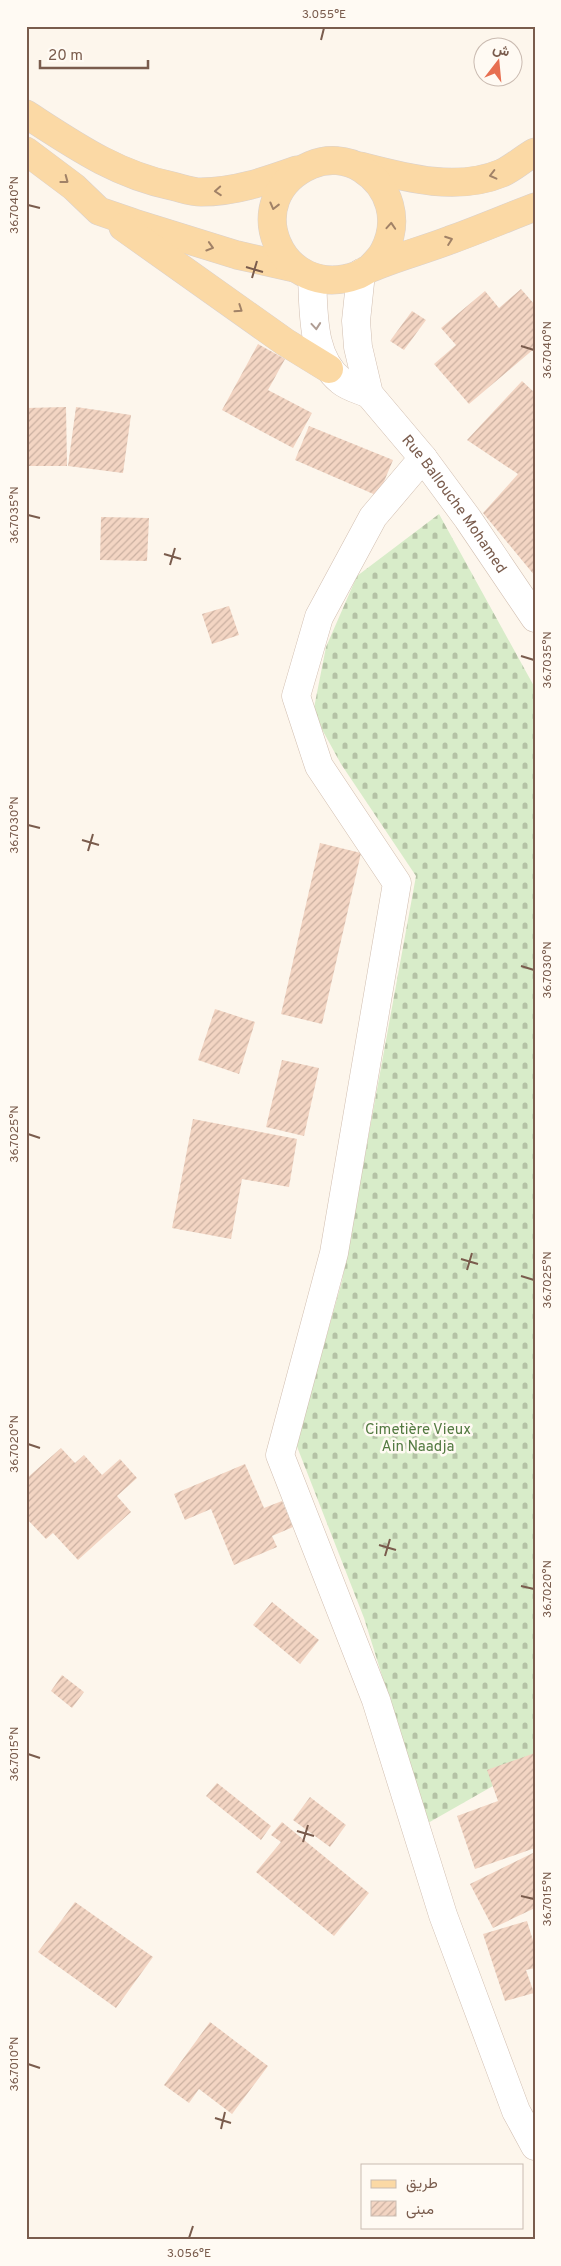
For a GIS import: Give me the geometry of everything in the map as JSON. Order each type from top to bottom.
[{"type":"main road","points":[[26,114],[100,161],[131,174],[200,192],[240,188],[299,170],[317,162],[336,160],[425,181],[464,182],[502,173],[535,152]]},
{"type":"main road","points":[[26,151],[74,187],[99,210],[197,281],[329,369]]},
{"type":"main road","points":[[356,165],[373,176],[378,182],[386,193],[392,213],[391,234],[384,252],[366,271]]},
{"type":"main road","points":[[299,170],[285,182],[275,199],[272,218],[274,237],[282,254],[303,273]]},
{"type":"main road","points":[[99,210],[237,256],[337,280],[366,271],[535,207]]},
{"type":"street","points":[[366,271],[356,321],[358,347],[369,394]]},
{"type":"street","points":[[303,273],[317,342],[329,369],[342,382],[369,394]]},
{"type":"street","name":"Rue Ballouche Mohamed","points":[[369,394],[423,458],[468,519],[535,618]]},
{"type":"street","points":[[423,458],[373,517],[319,617],[296,696],[319,766],[397,883],[334,1252],[280,1455],[376,1700],[443,1915],[516,2111],[535,2146]]},
{"type":"green space","name":"Cimetière Vieux Ain Naadja","points":[[439,514],[535,688],[535,1762],[428,1823],[364,1618],[296,1444],[342,1281],[416,876],[341,764],[313,713],[326,647],[357,576]]},
{"type":"building","points":[[521,289],[535,305],[535,348],[469,404],[434,364],[456,345],[441,328],[485,291],[499,308]]},
{"type":"building","points":[[412,311],[426,320],[404,350],[390,341]]},
{"type":"building","points":[[258,344],[285,359],[268,390],[312,413],[293,448],[222,410]]},
{"type":"building","points":[[522,381],[535,393],[535,576],[483,513],[518,474],[467,440]]},
{"type":"building","points":[[66,407],[67,466],[26,466],[26,408]]},
{"type":"building","points":[[76,407],[131,415],[123,473],[68,466]]},
{"type":"building","points":[[309,426],[393,460],[378,496],[295,460]]},
{"type":"building","points":[[101,517],[149,518],[147,561],[100,560]]},
{"type":"building","points":[[229,606],[239,635],[212,644],[202,614]]},
{"type":"building","points":[[320,843],[361,853],[322,1024],[281,1014]]},
{"type":"building","points":[[215,1009],[255,1022],[239,1074],[198,1060]]},
{"type":"building","points":[[282,1060],[319,1068],[304,1136],[266,1127]]},
{"type":"building","points":[[193,1119],[297,1139],[289,1187],[242,1179],[231,1239],[172,1228]]},
{"type":"building","points":[[61,1448],[75,1463],[84,1455],[102,1475],[120,1459],[137,1478],[117,1496],[131,1512],[78,1560],[53,1533],[46,1539],[26,1518],[26,1479]]},
{"type":"building","points":[[245,1464],[264,1508],[282,1501],[293,1527],[272,1536],[277,1547],[234,1565],[211,1509],[185,1520],[174,1494]]},
{"type":"building","points":[[272,1602],[319,1640],[300,1664],[253,1625]]},
{"type":"building","points":[[62,1675],[84,1692],[72,1708],[51,1691]]},
{"type":"building","points":[[535,1753],[535,1848],[475,1869],[457,1816],[498,1801],[487,1770]]},
{"type":"building","points":[[217,1783],[271,1826],[261,1840],[206,1796]]},
{"type":"building","points":[[310,1797],[346,1825],[330,1847],[293,1820]]},
{"type":"building","points":[[282,1822],[369,1893],[334,1936],[256,1872],[281,1842],[271,1835]]},
{"type":"building","points":[[535,1852],[535,1908],[493,1928],[470,1884]]},
{"type":"building","points":[[75,1902],[153,1957],[116,2008],[38,1952]]},
{"type":"building","points":[[527,1921],[535,1947],[535,1968],[526,1970],[534,1993],[505,2001],[483,1934]]},
{"type":"building","points":[[210,2022],[268,2066],[232,2114],[199,2089],[189,2103],[164,2085]]}]
